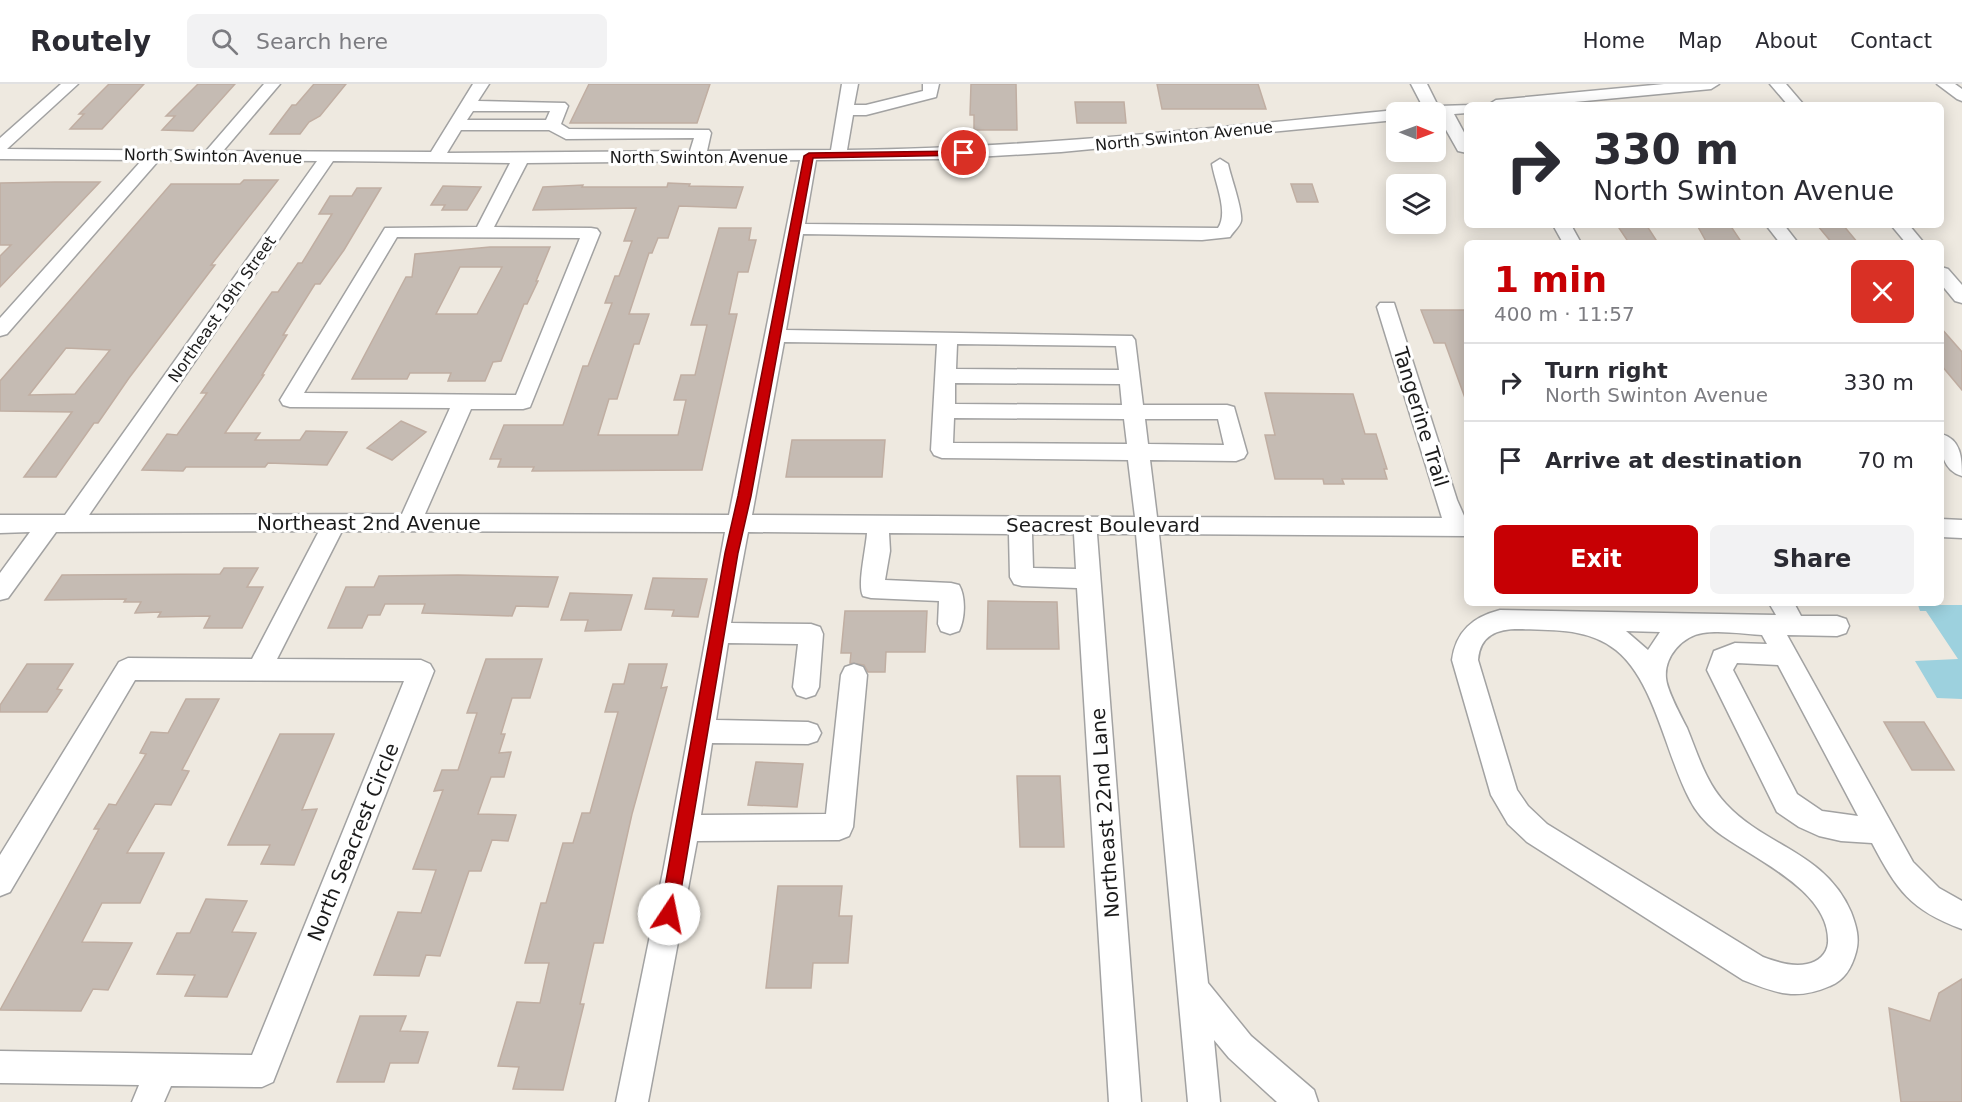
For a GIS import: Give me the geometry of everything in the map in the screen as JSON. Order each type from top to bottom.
[{"type":"street","points":[[0,147],[70,84]]},
{"type":"street","points":[[210,156],[272,84]]},
{"type":"street","points":[[436,158],[482,84]]},
{"type":"street","points":[[838,156],[850,84]]},
{"type":"street","points":[[888,105],[890,84]]},
{"type":"street","points":[[845,110],[866,110],[931,94],[931,84]]},
{"type":"street","points":[[1419,84],[1428,102]]},
{"type":"street","points":[[1540,102],[1602,89],[1670,88],[1711,84]]},
{"type":"street","points":[[1778,84],[1793,102]]},
{"type":"street","points":[[1946,84],[1962,96]]},
{"type":"street","points":[[1670,88],[1681,102]]},
{"type":"street","points":[[468,106],[560,106],[552,125]]},
{"type":"street","points":[[1446,110],[1464,108]]},
{"type":"street","name":"North Swinton Avenue","points":[[0,154],[436,158],[838,156],[1011,151],[1386,116]]},
{"type":"street","points":[[456,125],[552,125],[566,134],[703,133],[696,157]]},
{"type":"street","points":[[1446,127],[1464,148]]},
{"type":"street","points":[[0,330],[155,155]]},
{"type":"street","points":[[632,1102],[685,828],[731,553],[809,156]]},
{"type":"street","name":"Northeast 19th Street","points":[[0,591],[116,462],[328,157]]},
{"type":"street","points":[[483,232],[520,158]]},
{"type":"street","points":[[795,229],[1202,235],[1224,233],[1232,221],[1230,201],[1212,192],[1211,176],[1220,164]]},
{"type":"street","points":[[1777,228],[1787,240]]},
{"type":"street","points":[[1902,228],[1912,240]]},
{"type":"street","points":[[391,232],[483,232],[591,233],[523,402],[290,400],[391,232]]},
{"type":"street","points":[[1944,276],[1962,297]]},
{"type":"street","name":"Tangerine Trail","points":[[1387,307],[1446,500],[1462,527]]},
{"type":"street","points":[[774,336],[1125,340],[1147,525],[1204,1102]]},
{"type":"street","points":[[945,411],[1227,412],[1236,453],[942,450],[947,338]]},
{"type":"street","points":[[945,376],[1130,377]]},
{"type":"street","points":[[410,522],[464,401]]},
{"type":"street","points":[[1944,445],[1962,468]]},
{"type":"street","points":[[0,882],[128,669],[259,670],[335,522]]},
{"type":"street","name":"Northeast 2nd Avenue","points":[[0,524],[410,522],[738,524]]},
{"type":"street","name":"Seacrest Boulevard","points":[[738,524],[1462,527]]},
{"type":"street","points":[[878,524],[878,551],[871,589],[951,592],[950,624]]},
{"type":"street","points":[[1020,525],[1022,577],[1089,579]]},
{"type":"street","name":"Northeast 22nd Lane","points":[[1085,525],[1125,1102]]},
{"type":"street","points":[[1944,528],[1962,529]]},
{"type":"street","points":[[1781,618],[1785,654],[1903,872],[1934,902],[1962,915]]},
{"type":"street","points":[[1573,621],[1607,633],[1624,642],[1638,654],[1653,678],[1700,792],[1712,809],[1728,824],[1797,867],[1812,879],[1829,899],[1840,921],[1844,943],[1838,961],[1825,974],[1805,980],[1780,979],[1754,969],[1537,833],[1518,815],[1505,795],[1465,660],[1466,646],[1473,634],[1485,625],[1500,620],[1573,621],[1703,623],[1781,618],[1837,626]]},
{"type":"street","points":[[1653,678],[1656,659],[1665,642],[1680,630],[1703,623]]},
{"type":"street","points":[[719,633],[811,634],[806,687]]},
{"type":"street","points":[[1785,654],[1735,653],[1723,658],[1720,670],[1787,803],[1799,814],[1828,827],[1880,830]]},
{"type":"street","name":"North Seacrest Circle","points":[[162,1069],[262,1071],[421,671],[259,670]]},
{"type":"street","points":[[685,828],[839,827],[854,675]]},
{"type":"street","points":[[702,731],[808,733]]},
{"type":"street","points":[[1194,991],[1240,1047],[1302,1102]]},
{"type":"street","points":[[0,1067],[162,1069],[148,1102]]},
{"type":"water","points":[[1962,605],[1962,699],[1937,698],[1915,661],[1958,659],[1926,611],[1920,611],[1918,606]]},
{"type":"building","points":[[109,84],[144,84],[102,129],[70,129],[84,114],[79,114]]},
{"type":"building","points":[[198,84],[235,84],[193,131],[162,130],[175,116],[166,116]]},
{"type":"building","points":[[314,84],[346,84],[320,116],[309,122],[300,134],[270,134],[292,105],[296,105]]},
{"type":"building","points":[[589,84],[710,84],[697,123],[570,123]]},
{"type":"building","points":[[971,84],[1016,84],[1017,130],[974,130],[974,115],[970,115]]},
{"type":"building","points":[[1157,84],[1258,84],[1266,109],[1162,109]]},
{"type":"building","points":[[1075,102],[1124,102],[1126,123],[1077,123]]},
{"type":"building","points":[[244,180],[278,180],[211,265],[215,265],[129,378],[98,423],[94,423],[56,477],[24,477],[72,412],[0,411],[0,381],[171,184],[240,184]],"holes":[[[66,348],[110,350],[75,394],[29,395]]]},
{"type":"building","points":[[100,182],[0,287],[0,256],[11,245],[0,245],[0,183]]},
{"type":"building","points":[[668,183],[690,184],[689,186],[743,187],[736,208],[679,206],[668,238],[658,238],[652,253],[649,253],[629,314],[649,314],[639,344],[634,344],[617,399],[609,399],[598,435],[678,435],[686,400],[674,400],[681,375],[695,375],[707,325],[691,325],[719,228],[751,228],[749,240],[756,240],[748,272],[738,272],[729,314],[737,314],[702,470],[532,471],[534,467],[498,467],[501,459],[490,459],[504,425],[563,425],[583,366],[588,366],[612,303],[605,303],[615,276],[619,276],[632,241],[624,241],[636,208],[533,210],[543,187],[583,185],[582,187],[667,187]]},
{"type":"building","points":[[1291,184],[1312,184],[1318,202],[1297,202]]},
{"type":"building","points":[[443,186],[481,187],[467,210],[442,210],[445,205],[431,205]]},
{"type":"building","points":[[357,188],[381,188],[344,250],[320,284],[315,284],[283,335],[287,335],[262,375],[264,375],[225,433],[260,433],[255,440],[300,440],[306,431],[347,432],[327,465],[268,463],[265,467],[186,467],[183,471],[142,470],[167,434],[177,435],[207,393],[201,393],[272,292],[278,292],[298,263],[302,263],[332,214],[319,214],[330,196],[352,196]]},
{"type":"building","points":[[1619,228],[1648,228],[1656,240],[1627,240]]},
{"type":"building","points":[[1699,228],[1732,228],[1740,240],[1705,240]]},
{"type":"building","points":[[1820,228],[1846,228],[1856,240],[1830,240]]},
{"type":"building","points":[[490,247],[550,247],[536,281],[538,281],[527,304],[524,304],[501,361],[493,362],[485,381],[448,381],[451,373],[410,373],[407,379],[352,379],[406,277],[412,277],[415,254]],"holes":[[[460,267],[502,267],[477,314],[436,314]]]},
{"type":"building","points":[[1421,310],[1464,310],[1464,395],[1445,343],[1434,343]]},
{"type":"building","points":[[1944,331],[1962,352],[1962,390],[1944,369]]},
{"type":"building","points":[[1265,393],[1353,394],[1365,434],[1376,434],[1387,469],[1384,469],[1387,479],[1342,479],[1344,484],[1324,484],[1323,479],[1275,479],[1265,435],[1275,435]]},
{"type":"building","points":[[401,421],[426,432],[392,460],[367,448]]},
{"type":"building","points":[[792,440],[885,440],[882,477],[786,477]]},
{"type":"building","points":[[224,568],[258,568],[247,587],[263,587],[242,628],[204,628],[210,616],[158,617],[161,612],[135,613],[141,602],[124,602],[126,599],[45,600],[62,575],[220,574]]},
{"type":"building","points":[[379,576],[558,577],[548,607],[516,606],[512,616],[422,613],[425,604],[385,604],[380,615],[368,615],[362,628],[328,628],[346,587],[374,587]]},
{"type":"building","points":[[653,578],[707,579],[698,617],[672,616],[674,610],[645,609]]},
{"type":"building","points":[[570,593],[632,595],[621,630],[585,631],[588,620],[561,620]]},
{"type":"building","points":[[988,601],[1057,602],[1059,649],[987,649]]},
{"type":"building","points":[[845,611],[927,611],[925,652],[886,652],[885,672],[868,672],[864,665],[850,663],[851,653],[841,653]]},
{"type":"building","points":[[486,659],[542,659],[530,698],[512,698],[501,734],[505,734],[499,753],[511,752],[504,777],[491,777],[478,814],[516,815],[508,841],[492,840],[481,871],[469,871],[440,956],[426,955],[419,976],[374,975],[398,912],[421,913],[436,870],[413,869],[443,790],[434,791],[442,770],[458,770],[477,713],[467,713]]},
{"type":"building","points":[[27,664],[73,664],[57,689],[62,690],[47,712],[0,712],[0,705]]},
{"type":"building","points":[[629,664],[667,664],[661,688],[667,687],[632,814],[603,943],[594,943],[580,1004],[584,1004],[563,1090],[513,1089],[519,1067],[498,1066],[517,1002],[540,1003],[549,963],[525,963],[541,903],[546,903],[563,843],[573,843],[582,813],[590,813],[618,712],[605,712],[613,684],[624,684]]},
{"type":"building","points":[[186,699],[219,699],[182,770],[189,771],[171,805],[155,804],[127,853],[164,853],[140,903],[102,903],[82,942],[132,943],[108,990],[93,989],[81,1011],[0,1010],[99,829],[94,829],[109,804],[116,805],[146,754],[140,753],[151,732],[168,733]]},
{"type":"building","points":[[1884,722],[1924,722],[1954,770],[1912,770]]},
{"type":"building","points":[[280,734],[334,734],[302,810],[317,809],[294,865],[261,864],[270,845],[228,845]]},
{"type":"building","points":[[756,762],[803,764],[797,807],[748,805]]},
{"type":"building","points":[[1017,776],[1060,776],[1064,847],[1020,847]]},
{"type":"building","points":[[778,886],[842,886],[839,916],[852,916],[848,963],[813,963],[811,988],[766,988]]},
{"type":"building","points":[[206,899],[247,901],[232,932],[256,933],[227,997],[185,996],[195,975],[157,974],[177,933],[190,933]]},
{"type":"building","points":[[1962,979],[1962,1102],[1901,1102],[1889,1008],[1930,1021],[1939,993]]},
{"type":"building","points":[[360,1016],[406,1016],[400,1031],[428,1032],[418,1063],[390,1063],[384,1082],[337,1082]]},
{"type":"route","points":[[669,914],[731,553],[745,496],[809,156],[964,153]]}]
